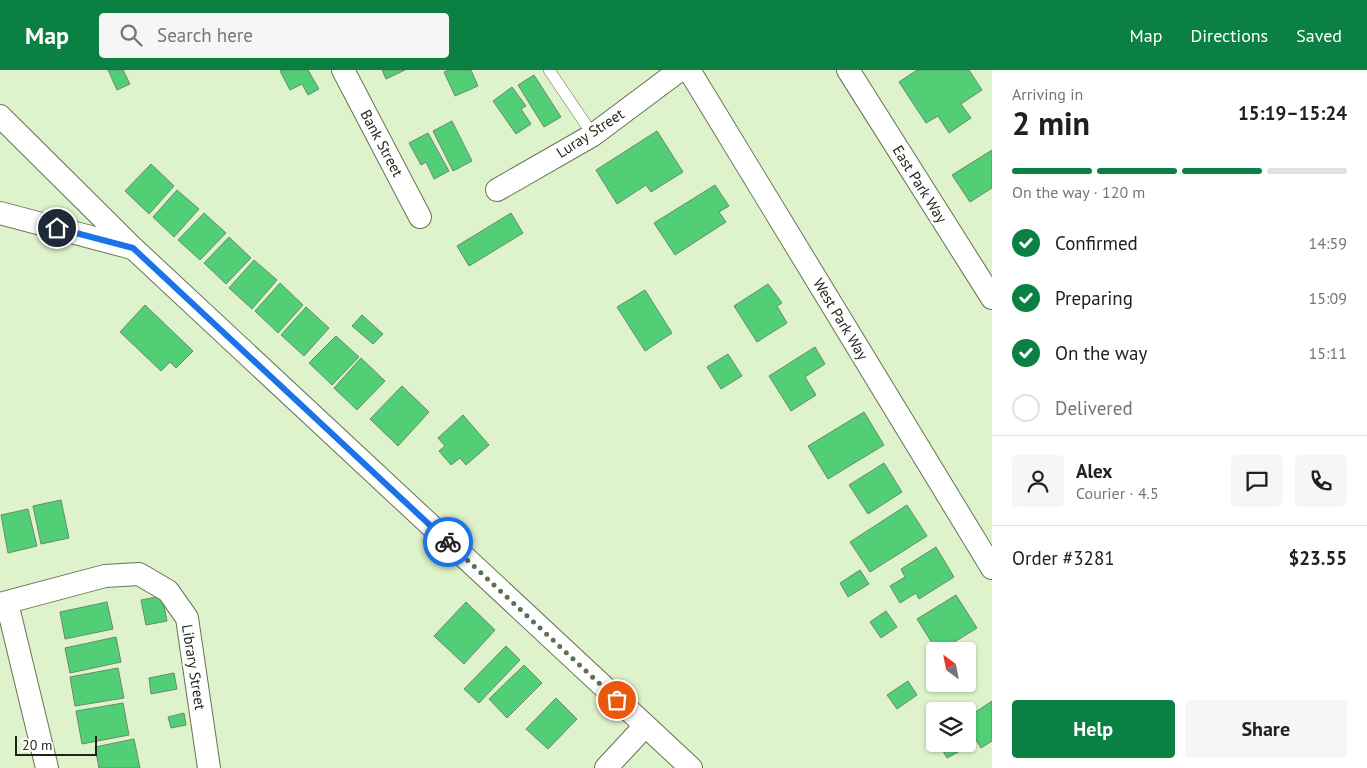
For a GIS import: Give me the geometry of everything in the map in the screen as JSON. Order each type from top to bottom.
[{"type":"street","name":"Bank Street","points":[[344,70],[420,217]]},
{"type":"street","name":"Luray Street","points":[[497,190],[592,135],[680,70]]},
{"type":"street","name":"West Park Way","points":[[689,70],[992,568]]},
{"type":"street","name":"East Park Way","points":[[848,70],[992,298]]},
{"type":"street","points":[[0,116],[133,248],[691,768]]},
{"type":"street","points":[[0,213],[133,248]]},
{"type":"street","name":"Library Street","points":[[3,603],[105,576],[139,574],[168,591],[187,618],[209,768]]},
{"type":"street","points":[[3,603],[47,768]]},
{"type":"street","points":[[606,768],[646,726]]},
{"type":"lane","points":[[549,70],[592,135]]},
{"type":"building","points":[[108,70],[123,70],[130,84],[117,90]]},
{"type":"building","points":[[281,70],[308,70],[319,89],[308,95],[302,84],[290,90]]},
{"type":"building","points":[[382,70],[405,70],[386,79]]},
{"type":"building","points":[[449,70],[471,70],[478,86],[455,96],[444,72]]},
{"type":"building","points":[[917,70],[969,70],[982,90],[961,104],[971,118],[949,133],[938,116],[926,123],[899,82]]},
{"type":"building","points":[[534,75],[561,117],[544,127],[518,85]]},
{"type":"building","points":[[512,87],[526,106],[521,109],[531,124],[516,134],[493,101]]},
{"type":"building","points":[[452,121],[472,161],[453,171],[433,131]]},
{"type":"building","points":[[657,131],[683,172],[651,192],[646,185],[617,204],[596,170]]},
{"type":"building","points":[[428,133],[449,171],[434,179],[426,162],[421,165],[409,143]]},
{"type":"building","points":[[992,150],[992,188],[970,202],[952,175]]},
{"type":"building","points":[[151,164],[174,186],[149,214],[125,191]]},
{"type":"building","points":[[715,185],[729,206],[719,212],[726,222],[675,255],[654,223]]},
{"type":"building","points":[[177,190],[199,209],[174,237],[153,217]]},
{"type":"building","points":[[204,213],[226,233],[200,260],[178,240]]},
{"type":"building","points":[[511,213],[523,233],[469,266],[457,246]]},
{"type":"building","points":[[229,237],[251,258],[226,284],[204,263]]},
{"type":"building","points":[[254,260],[277,280],[252,309],[229,288]]},
{"type":"building","points":[[280,283],[303,305],[278,333],[255,311]]},
{"type":"building","points":[[768,284],[782,303],[777,306],[787,323],[757,342],[734,306]]},
{"type":"building","points":[[645,290],[672,333],[645,351],[617,307]]},
{"type":"building","points":[[145,305],[193,351],[176,368],[170,362],[161,371],[120,332]]},
{"type":"building","points":[[306,307],[329,328],[304,356],[281,335]]},
{"type":"building","points":[[362,315],[383,334],[373,344],[352,326]]},
{"type":"building","points":[[336,336],[359,357],[332,385],[309,363]]},
{"type":"building","points":[[815,347],[825,364],[805,377],[816,395],[791,411],[769,376]]},
{"type":"building","points":[[728,354],[742,376],[721,389],[707,367]]},
{"type":"building","points":[[361,358],[385,381],[357,410],[334,388]]},
{"type":"building","points":[[402,386],[429,412],[398,446],[370,419]]},
{"type":"building","points":[[864,412],[884,445],[828,479],[808,446]]},
{"type":"building","points":[[463,415],[489,445],[466,465],[460,458],[451,465],[439,451],[445,446],[438,438]]},
{"type":"building","points":[[884,463],[902,492],[868,514],[849,485]]},
{"type":"building","points":[[61,500],[69,538],[41,544],[33,506]]},
{"type":"building","points":[[907,505],[927,536],[870,572],[850,542]]},
{"type":"building","points":[[28,509],[37,546],[8,553],[1,515]]},
{"type":"building","points":[[936,547],[954,577],[919,599],[916,593],[900,603],[890,586],[905,577],[901,569]]},
{"type":"building","points":[[860,570],[869,584],[848,597],[840,583]]},
{"type":"building","points":[[956,595],[977,628],[954,642],[931,642],[917,619]]},
{"type":"building","points":[[162,596],[167,621],[146,625],[141,600]]},
{"type":"building","points":[[107,602],[113,629],[65,639],[60,612]]},
{"type":"building","points":[[466,602],[495,630],[464,664],[434,636]]},
{"type":"building","points":[[886,611],[897,627],[881,638],[870,622]]},
{"type":"building","points":[[116,637],[121,662],[70,673],[65,648]]},
{"type":"building","points":[[506,646],[520,660],[479,703],[464,689]]},
{"type":"building","points":[[524,665],[542,683],[507,718],[489,699]]},
{"type":"building","points":[[118,668],[124,698],[75,706],[70,677]]},
{"type":"building","points":[[174,673],[177,689],[151,694],[149,678]]},
{"type":"building","points":[[908,681],[917,695],[897,709],[887,695]]},
{"type":"building","points":[[556,698],[577,719],[548,749],[526,729]]},
{"type":"building","points":[[992,701],[992,741],[981,748],[976,740],[976,712]]},
{"type":"building","points":[[123,703],[129,735],[82,744],[76,711]]},
{"type":"building","points":[[184,713],[186,725],[171,728],[168,717]]},
{"type":"building","points":[[134,739],[140,768],[99,768],[95,747]]},
{"type":"building","points":[[944,752],[958,752],[947,758]]},
{"type":"way so far","points":[[448,542],[617,700]]},
{"type":"route","points":[[57,228],[133,248],[448,542]]}]
